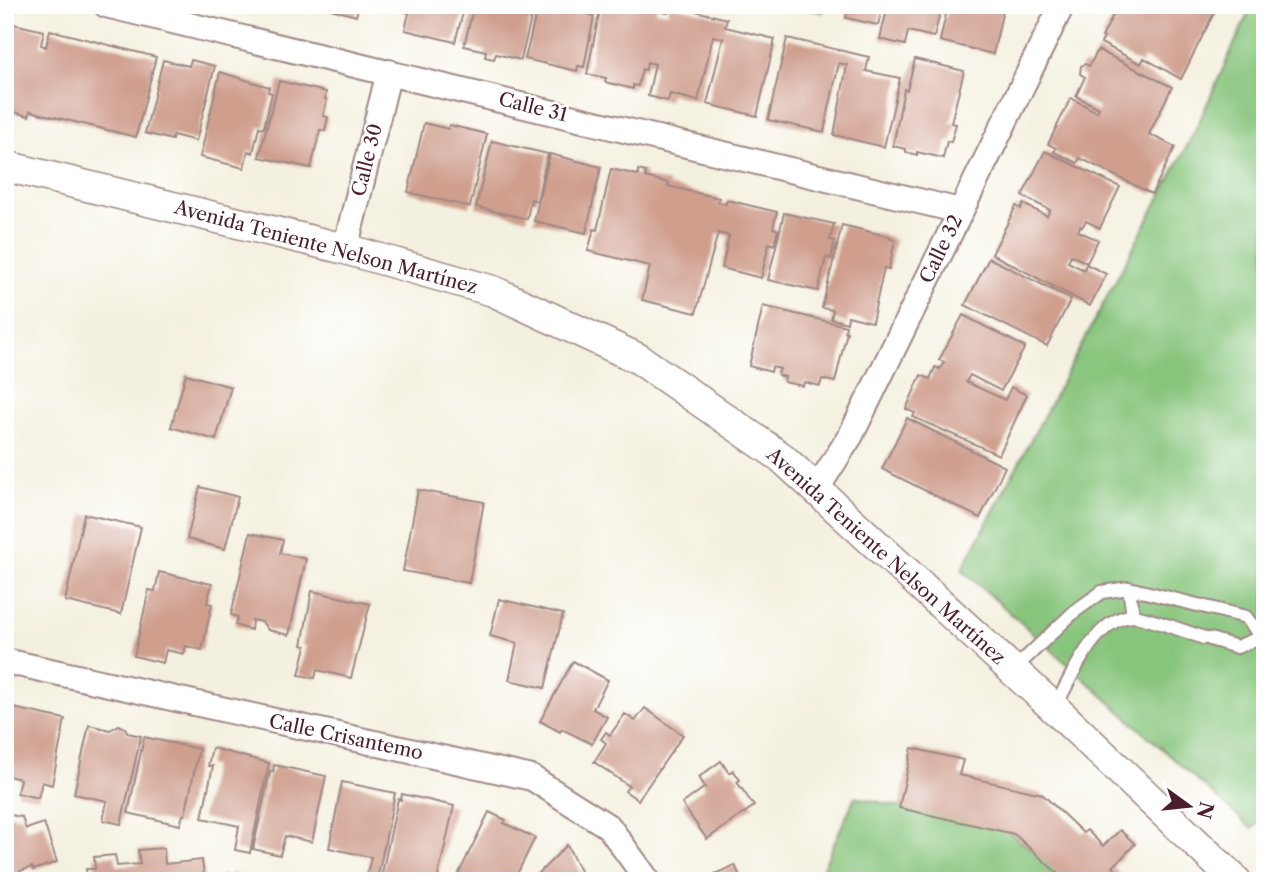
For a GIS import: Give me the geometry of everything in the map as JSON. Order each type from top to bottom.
[{"type":"street","name":"Calle 31","points":[[106,5],[960,211]]},
{"type":"street","name":"Calle 32","points":[[816,490],[851,435],[1062,5]]},
{"type":"street","name":"Calle 30","points":[[345,249],[388,72]]},
{"type":"street","name":"Avenida Teniente Nelson Martínez","points":[[5,166],[345,249],[493,291],[639,359],[781,457],[1055,708],[1236,881]]},
{"type":"street","name":"Calle Crisantemo","points":[[5,662],[532,778],[609,827],[648,881]]},
{"type":"lane","points":[[1129,588],[1133,616]]},
{"type":"lane","points":[[1013,670],[1075,611],[1093,598],[1102,592],[1129,588],[1246,617],[1263,638],[1237,647],[1133,616],[1112,622],[1085,650],[1055,708]]},
{"type":"green space","points":[[1252,5],[1265,5],[1265,817],[1252,829],[962,570],[1194,133]]},
{"type":"green space","points":[[855,797],[1004,829],[1073,881],[817,881]]},
{"type":"building","points":[[316,5],[359,5],[356,16]]},
{"type":"building","points":[[405,5],[467,5],[455,42],[405,30],[409,13],[403,11]]},
{"type":"building","points":[[474,5],[534,5],[521,60],[496,54],[494,59],[485,57],[486,51],[464,46]]},
{"type":"building","points":[[538,5],[592,5],[590,15],[594,16],[584,67],[578,66],[577,71],[525,59]]},
{"type":"building","points":[[601,5],[657,5],[656,11],[668,13],[669,5],[672,5],[727,19],[725,27],[775,39],[757,116],[707,104],[723,38],[713,36],[698,101],[670,94],[668,101],[648,96],[655,64],[647,62],[646,70],[642,69],[638,86],[633,85],[633,89],[587,74]]},
{"type":"building","points":[[789,5],[825,5],[823,14]]},
{"type":"building","points":[[849,5],[883,5],[878,25],[846,18]]},
{"type":"building","points":[[888,5],[942,5],[934,37],[908,31],[905,45],[880,39]]},
{"type":"building","points":[[948,5],[1004,5],[993,54],[940,41]]},
{"type":"building","points":[[1118,5],[1218,5],[1181,79],[1144,58],[1141,64],[1101,43]]},
{"type":"building","points":[[5,22],[44,31],[41,45],[46,47],[50,30],[156,57],[136,137],[30,111],[29,116],[5,110]]},
{"type":"building","points":[[787,38],[869,57],[866,71],[900,78],[884,147],[834,135],[847,65],[839,63],[824,132],[768,120]]},
{"type":"building","points":[[1098,50],[1172,87],[1149,134],[1175,147],[1152,194],[1080,158],[1077,163],[1054,152],[1056,148],[1048,144],[1071,98],[1097,112],[1099,108],[1076,96],[1085,77],[1080,74],[1081,66],[1089,66]]},
{"type":"building","points":[[915,59],[964,71],[951,123],[956,124],[951,142],[947,141],[943,158],[917,152],[917,155],[893,146],[904,89],[907,90]]},
{"type":"building","points":[[163,60],[189,66],[191,60],[215,66],[196,141],[173,135],[172,140],[145,133]]},
{"type":"building","points":[[220,72],[269,87],[268,92],[272,93],[264,128],[259,127],[253,153],[248,151],[244,168],[200,157]]},
{"type":"building","points":[[279,81],[326,92],[323,116],[328,117],[325,131],[320,130],[311,168],[259,157]]},
{"type":"building","points":[[424,123],[448,129],[449,125],[487,134],[470,207],[408,192]]},
{"type":"building","points":[[492,141],[548,154],[537,201],[531,199],[527,219],[476,207]]},
{"type":"building","points":[[1045,151],[1120,187],[1100,228],[1086,221],[1080,226],[1078,231],[1098,240],[1087,263],[1071,255],[1068,262],[1084,270],[1086,264],[1106,274],[1090,306],[992,254],[1016,206],[1021,209],[1023,204],[1047,216],[1050,210],[1022,196]]},
{"type":"building","points":[[550,154],[601,167],[586,233],[534,221]]},
{"type":"building","points":[[611,169],[638,175],[638,170],[646,172],[645,177],[669,183],[668,186],[719,198],[718,202],[726,204],[727,200],[777,212],[773,228],[778,230],[774,245],[769,243],[761,278],[722,268],[729,236],[718,233],[696,313],[642,300],[650,266],[588,251],[594,229],[597,230]]},
{"type":"building","points":[[784,213],[834,224],[830,240],[835,241],[831,259],[826,257],[818,291],[768,280]]},
{"type":"building","points":[[842,225],[895,240],[889,269],[884,268],[872,322],[848,316],[847,323],[831,319],[833,310],[822,308]]},
{"type":"building","points":[[989,258],[1071,299],[1047,346],[965,305]]},
{"type":"building","points":[[763,306],[846,326],[847,332],[835,382],[822,379],[820,386],[804,382],[803,386],[784,382],[785,377],[778,375],[780,369],[772,367],[771,372],[749,366]]},
{"type":"building","points":[[963,315],[1025,347],[1001,391],[970,375],[966,382],[1005,400],[1011,387],[1027,395],[999,455],[913,417],[915,413],[906,409],[921,375],[930,379],[935,367],[940,369],[944,362],[939,360]]},
{"type":"building","points":[[186,374],[231,387],[216,440],[171,427]]},
{"type":"building","points":[[907,418],[1005,467],[980,518],[882,469]]},
{"type":"building","points":[[200,487],[238,497],[225,549],[187,539]]},
{"type":"building","points":[[418,490],[484,502],[469,583],[403,571]]},
{"type":"building","points":[[84,514],[141,527],[121,614],[65,601]]},
{"type":"building","points":[[250,533],[283,540],[280,553],[306,559],[289,635],[268,630],[262,622],[252,620],[251,630],[235,625],[238,617],[231,615]]},
{"type":"building","points":[[159,572],[212,584],[207,603],[212,604],[202,650],[186,646],[184,654],[166,650],[163,663],[134,656],[149,590],[155,591]]},
{"type":"building","points":[[312,591],[370,604],[351,678],[317,670],[315,678],[299,675],[306,646],[302,645]]},
{"type":"building","points":[[499,599],[563,614],[545,688],[509,680],[517,643],[490,636]]},
{"type":"building","points":[[573,661],[608,680],[593,709],[607,717],[592,744],[540,721]]},
{"type":"building","points":[[13,708],[65,719],[52,785],[42,782],[38,798],[17,793],[20,779],[5,775],[5,740]]},
{"type":"building","points":[[645,708],[683,735],[638,800],[625,791],[629,786],[594,762],[606,743],[601,739],[606,732],[610,735],[625,714],[635,721]]},
{"type":"building","points":[[89,725],[110,730],[119,725],[128,733],[141,736],[121,824],[103,820],[107,801],[74,794]]},
{"type":"building","points":[[144,737],[199,749],[185,815],[180,825],[128,813]]},
{"type":"building","points":[[212,748],[269,763],[250,853],[235,850],[239,826],[202,818],[213,766],[208,766]]},
{"type":"building","points":[[912,748],[963,760],[959,775],[1042,794],[1083,833],[1087,830],[1103,846],[1120,830],[1135,844],[1113,867],[1127,881],[1066,881],[1014,834],[899,808]]},
{"type":"building","points":[[721,761],[729,773],[733,770],[740,780],[737,782],[754,806],[707,839],[682,804],[705,787],[699,777]]},
{"type":"building","points":[[274,765],[326,776],[312,842],[285,836],[280,855],[253,849],[270,771],[273,772]]},
{"type":"building","points":[[342,782],[395,793],[378,876],[367,874],[371,857],[329,848]]},
{"type":"building","points":[[402,794],[454,806],[437,881],[393,881],[381,878],[398,799],[401,800]]},
{"type":"building","points":[[489,812],[506,820],[504,823],[535,838],[514,880],[504,876],[501,881],[459,881],[461,878],[457,877]]},
{"type":"building","points":[[5,816],[22,817],[26,829],[44,823],[57,862],[5,876]]},
{"type":"building","points":[[567,845],[585,881],[531,881]]},
{"type":"building","points":[[164,848],[165,864],[202,860],[205,881],[87,881],[86,869],[95,869],[94,857],[115,855],[117,866],[140,864],[138,850]]},
{"type":"building","points":[[735,865],[742,881],[699,881]]},
{"type":"building","points":[[230,873],[262,880],[262,881],[228,881]]}]
